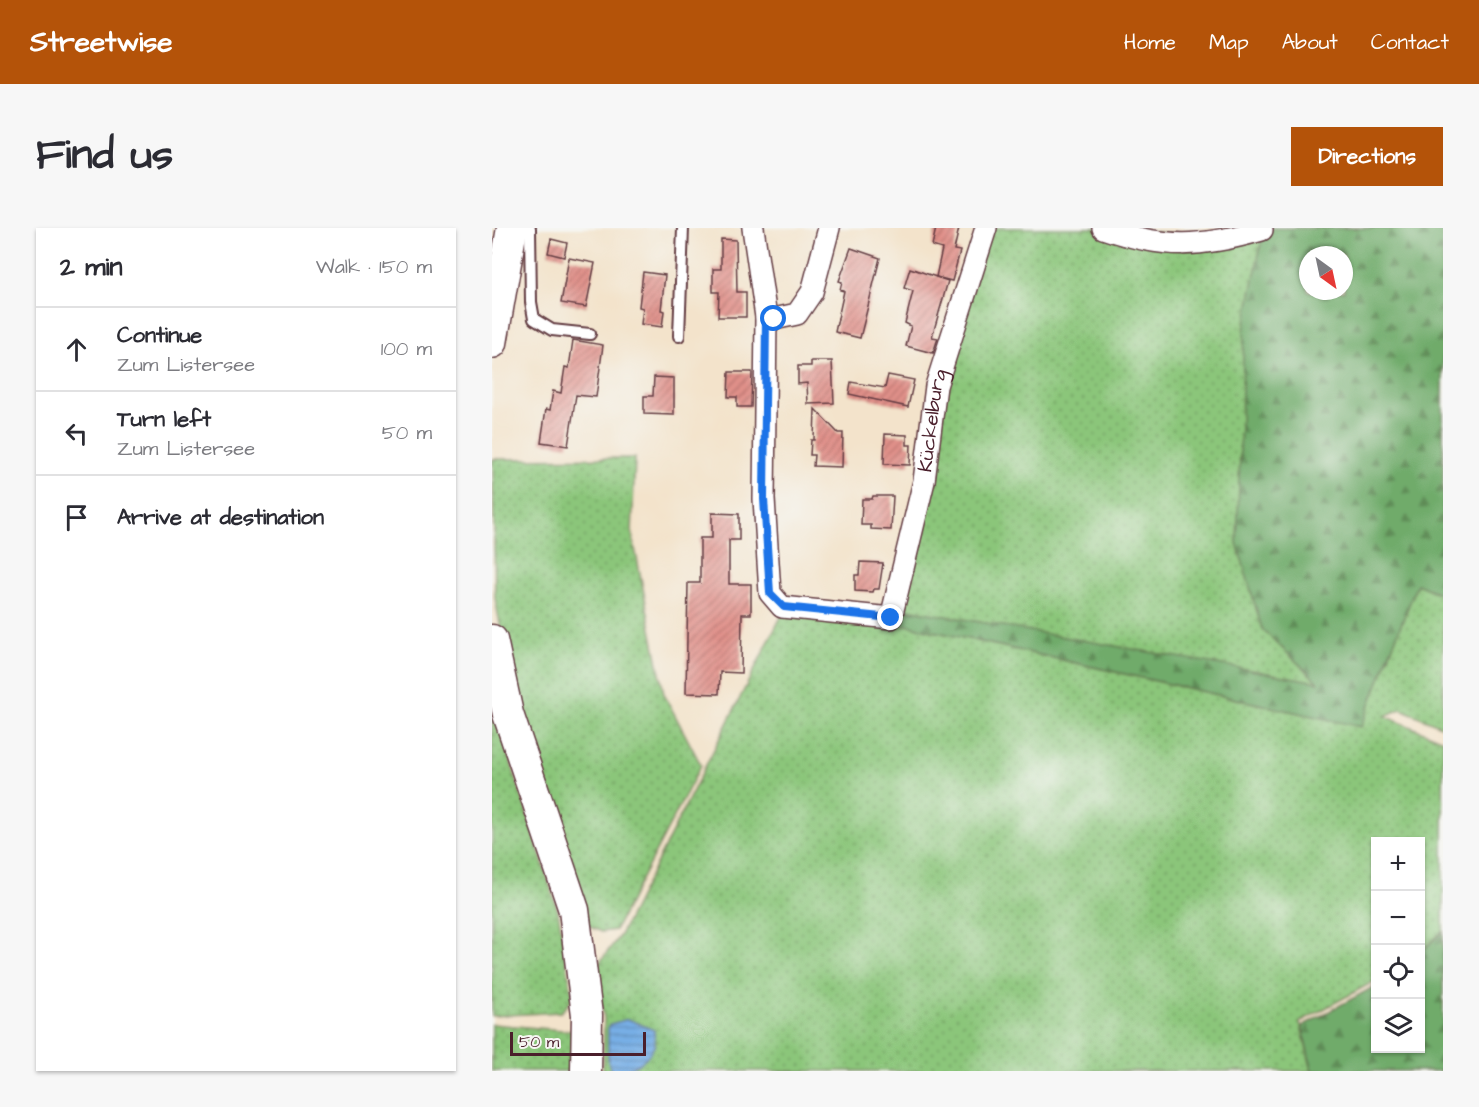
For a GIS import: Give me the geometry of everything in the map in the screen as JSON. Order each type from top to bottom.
[{"type":"street","points":[[492,343],[512,228]]},
{"type":"street","points":[[753,228],[766,317],[774,319],[797,314],[812,292],[829,228]]},
{"type":"street","name":"Kückelburg","points":[[766,317],[764,499],[770,593],[784,607],[891,618],[924,481],[936,386],[986,228]]},
{"type":"street","points":[[1103,228],[1130,237],[1177,246],[1219,242],[1262,230]]},
{"type":"street","points":[[492,640],[508,714],[574,910],[587,1015],[586,1071]]},
{"type":"lane","points":[[530,228],[530,290],[534,319],[552,330],[590,334]]},
{"type":"lane","points":[[679,336],[682,228]]},
{"type":"green space","points":[[987,228],[1095,228],[1262,239],[1262,629],[1319,683],[895,607],[939,386]]},
{"type":"green space","points":[[1264,228],[1443,228],[1443,595],[1417,584],[1361,727],[893,622],[895,607],[1318,682],[1262,629],[1237,543],[1244,330]]},
{"type":"green space","points":[[635,458],[632,533],[664,694],[701,765],[615,930],[601,932],[588,926],[517,712],[495,598],[493,459]]},
{"type":"green space","points":[[1417,584],[1443,595],[1443,727],[1401,709],[1385,716],[1443,740],[1443,931],[1425,948],[1425,837],[1371,837],[1371,983],[1300,1022],[1312,1071],[603,1071],[604,1018],[594,970],[620,935],[785,609],[888,621],[1361,727]]},
{"type":"green space","points":[[492,703],[558,911],[573,999],[561,1012],[492,1016]]},
{"type":"green space","points":[[1443,931],[1443,1071],[1312,1071],[1302,1026],[1371,988],[1371,1053],[1425,1053],[1425,948]]},
{"type":"green space","points":[[492,1024],[573,1031],[569,1071],[492,1071]]},
{"type":"water","points":[[628,1019],[654,1030],[655,1045],[642,1062],[632,1068],[611,1071],[608,1061],[608,1028],[611,1024]]},
{"type":"building","points":[[936,228],[959,228],[954,250],[960,251],[952,281],[936,277],[942,249],[932,246]]},
{"type":"building","points":[[551,239],[567,243],[564,257],[548,253]]},
{"type":"building","points":[[721,239],[736,240],[737,292],[746,292],[746,317],[718,317],[719,292],[713,292],[713,269],[721,269]]},
{"type":"building","points":[[851,248],[880,258],[860,338],[835,332],[844,291],[840,290],[842,282],[839,281]]},
{"type":"building","points":[[569,258],[595,263],[586,307],[561,303]]},
{"type":"building","points":[[910,268],[948,281],[932,337],[938,338],[933,353],[906,346],[911,326],[905,323],[913,291],[904,288]]},
{"type":"building","points":[[643,272],[665,275],[661,310],[664,311],[662,327],[641,324],[643,308],[639,307]]},
{"type":"building","points":[[573,340],[603,345],[596,397],[576,395],[568,446],[541,442],[546,409],[550,410],[553,391],[561,393],[565,367],[569,368]]},
{"type":"building","points":[[811,361],[832,361],[834,403],[808,404],[807,383],[798,384],[798,366],[811,366]]},
{"type":"building","points":[[729,372],[752,372],[751,407],[737,407],[737,397],[728,397]]},
{"type":"building","points":[[888,375],[914,380],[908,407],[849,394],[851,382],[885,388]]},
{"type":"building","points":[[654,377],[674,378],[674,415],[644,414],[644,396],[653,396]]},
{"type":"building","points":[[815,409],[838,433],[843,433],[842,467],[813,466],[814,455],[810,455],[811,440],[814,440]]},
{"type":"building","points":[[885,434],[907,435],[907,445],[911,445],[910,465],[884,464]]},
{"type":"building","points":[[873,496],[893,496],[891,530],[871,529],[871,525],[861,525],[862,499],[872,499]]},
{"type":"building","points":[[712,513],[739,514],[739,540],[729,540],[729,584],[751,584],[751,614],[742,614],[741,673],[720,672],[719,694],[686,693],[688,583],[700,583],[700,538],[712,538]]},
{"type":"building","points":[[860,562],[883,563],[879,589],[874,589],[873,592],[855,591],[855,575],[859,575]]},
{"type":"route","points":[[774,319],[766,317],[764,499],[770,593],[783,607],[891,618]]}]
